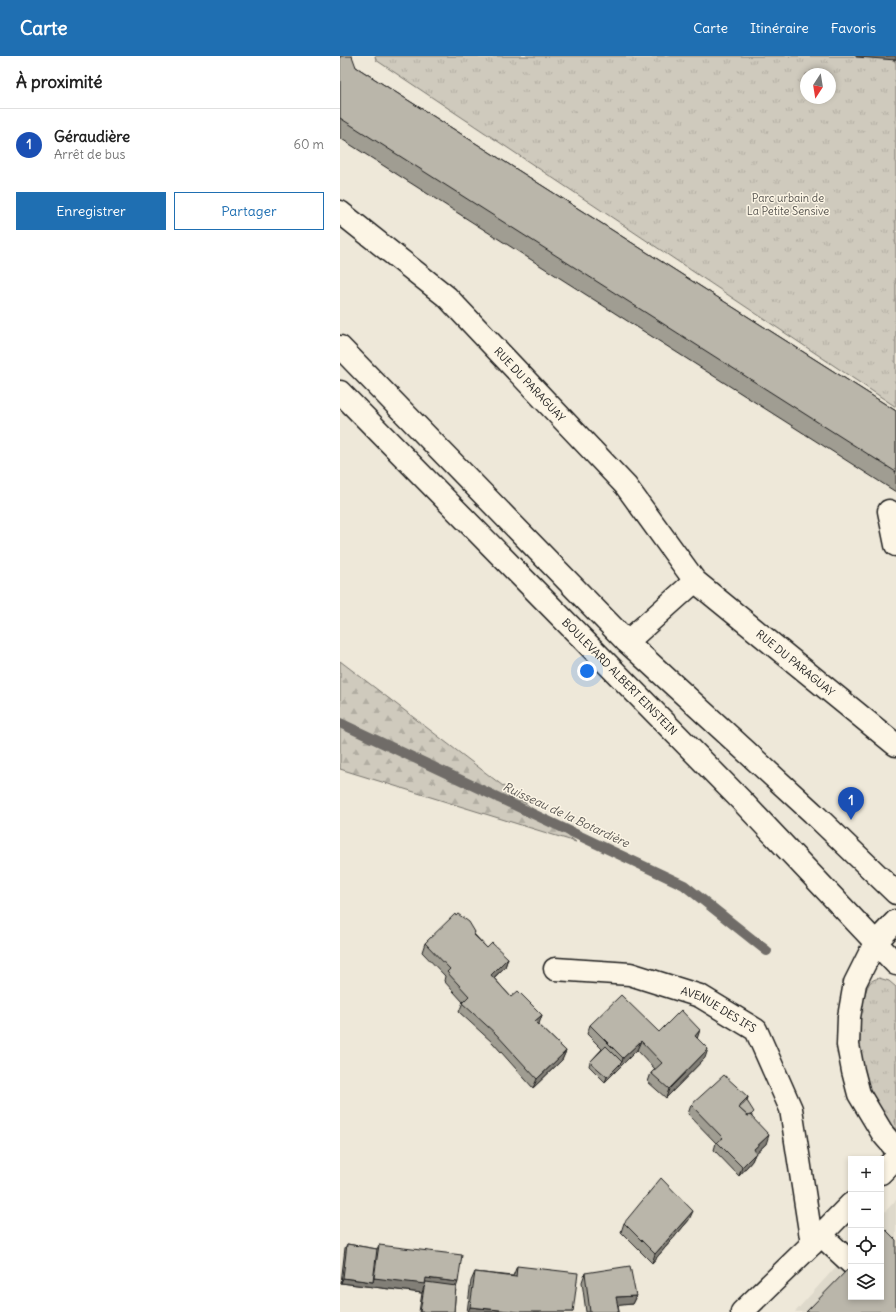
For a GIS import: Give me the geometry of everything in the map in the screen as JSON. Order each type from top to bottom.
[{"type":"street","name":"RUE DU PARAGUAY","points":[[340,212],[447,297],[626,486],[695,581],[896,745]]},
{"type":"street","points":[[340,347],[627,642],[813,813],[896,893]]},
{"type":"street","name":"BOULEVARD ALBERT EINSTEIN","points":[[340,392],[740,799],[896,964]]},
{"type":"street","points":[[888,512],[896,545]]},
{"type":"street","points":[[627,642],[695,581]]},
{"type":"street","points":[[896,921],[876,943],[855,982],[849,1017],[848,1045],[859,1094],[883,1134],[896,1149]]},
{"type":"street","name":"AVENUE DES IFS","points":[[555,969],[630,974],[700,996],[756,1030],[791,1109],[817,1240]]},
{"type":"street","points":[[884,1170],[896,1158]]},
{"type":"street","points":[[742,1312],[817,1240],[848,1207]]},
{"type":"street","points":[[817,1240],[848,1261]]},
{"type":"shaded area","points":[[896,1200],[896,1312],[795,1312],[848,1253],[848,1300],[884,1300],[884,1213]]},
{"type":"green space","name":"Parc urbain de La Petite Sensive","points":[[375,56],[889,56],[896,62],[896,407],[376,60]]},
{"type":"green space","points":[[340,661],[576,842],[340,769]]},
{"type":"green space","points":[[879,978],[889,981],[896,987],[896,1130],[879,1109],[869,1092],[859,1054],[862,1007],[866,990],[870,983]]},
{"type":"building","points":[[340,56],[352,56],[356,67],[896,411],[896,472],[340,118]]},
{"type":"building","points":[[455,914],[456,916],[458,914],[469,922],[475,932],[473,934],[487,948],[492,943],[508,958],[491,975],[511,997],[518,991],[542,1015],[535,1021],[566,1051],[537,1079],[496,1034],[462,1003],[469,996],[447,972],[450,969],[425,943]]},
{"type":"building","points":[[621,995],[659,1032],[681,1010],[700,1030],[695,1036],[708,1049],[669,1089],[651,1073],[662,1063],[641,1041],[623,1058],[590,1025]]},
{"type":"building","points":[[606,1046],[622,1062],[607,1077],[590,1062]]},
{"type":"building","points":[[724,1075],[748,1097],[738,1107],[748,1116],[750,1115],[769,1135],[754,1149],[756,1153],[742,1167],[717,1142],[723,1138],[691,1105]]},
{"type":"building","points":[[747,1101],[754,1112],[748,1116],[739,1108]]},
{"type":"building","points":[[661,1178],[693,1211],[655,1254],[624,1223]]},
{"type":"building","points":[[886,1230],[896,1240],[896,1312],[806,1312],[848,1269],[848,1300],[884,1300],[884,1232]]},
{"type":"building","points":[[347,1244],[377,1249],[373,1282],[343,1278]]},
{"type":"building","points":[[379,1245],[462,1255],[458,1282],[426,1278],[425,1284],[374,1278]]},
{"type":"building","points":[[517,1266],[578,1273],[573,1312],[519,1312],[470,1307],[475,1272],[516,1277]]},
{"type":"building","points":[[630,1266],[636,1296],[616,1297],[619,1312],[590,1312],[585,1273]]},
{"type":"building","points":[[426,1282],[456,1286],[454,1312],[420,1312]]},
{"type":"waterway","name":"Ruisseau de la Botardière","points":[[340,723],[684,885],[767,951]]},
{"type":"place","name":"Géraudière","points":[[851,820]]}]
